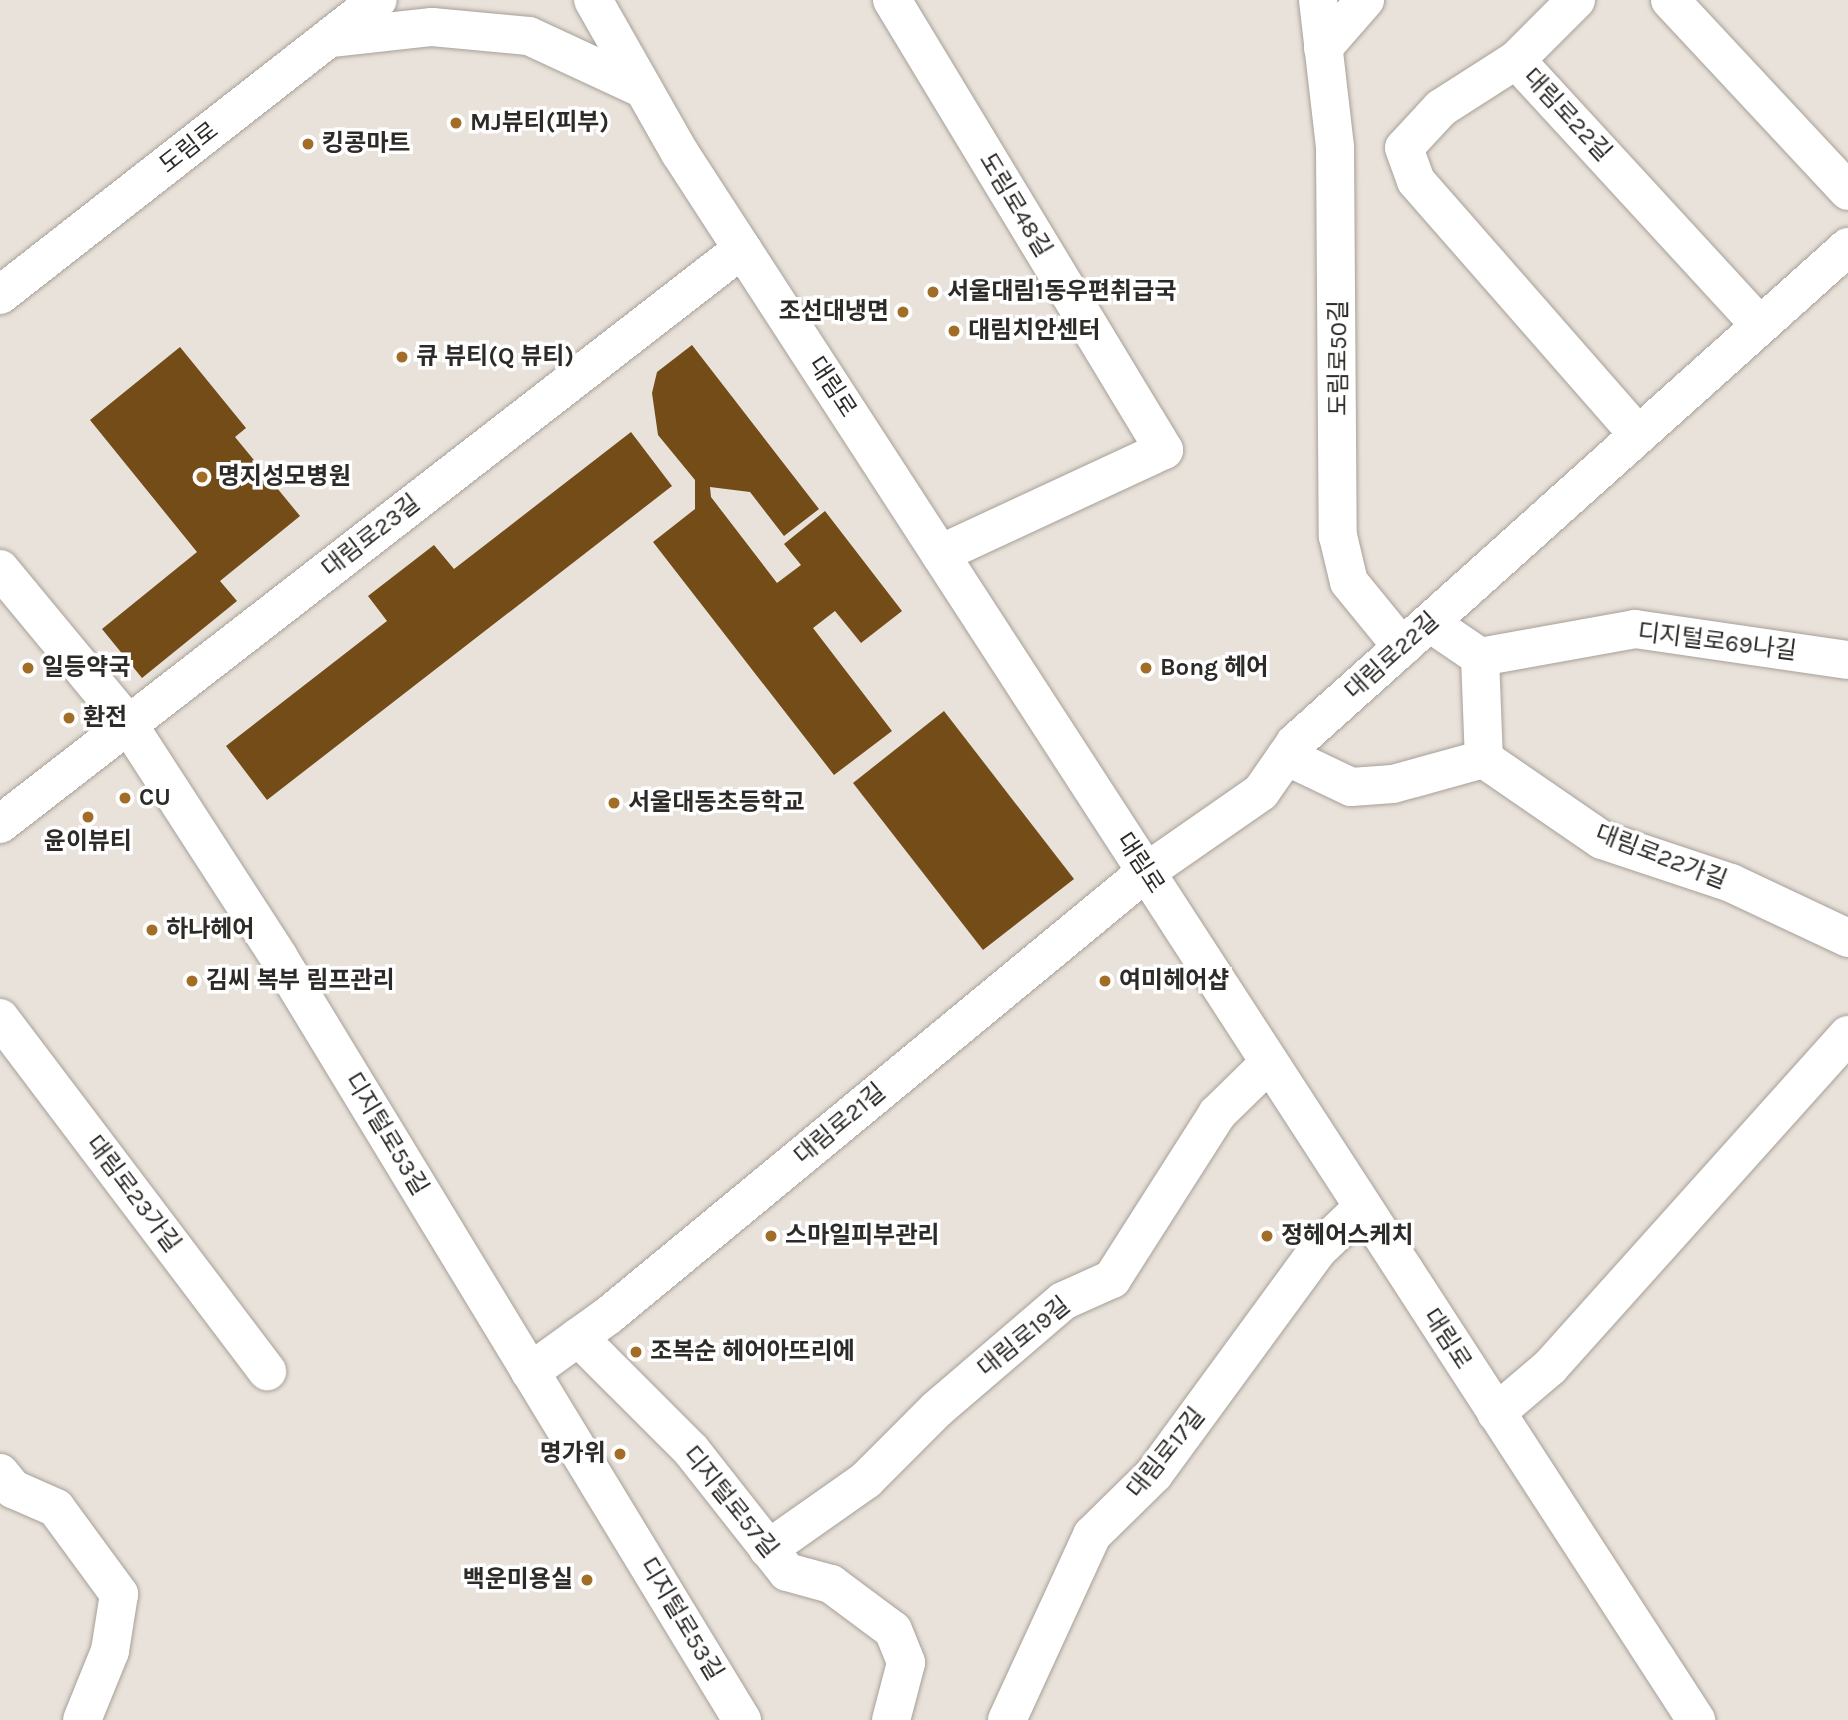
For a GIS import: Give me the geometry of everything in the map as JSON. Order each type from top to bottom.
[{"type":"street","name":"도림로","points":[[0,295],[377,0]]},
{"type":"street","name":"대림로","points":[[593,0],[643,89],[742,249],[1696,1720]]},
{"type":"street","name":"도림로48길","points":[[892,0],[1164,450],[940,554]]},
{"type":"street","name":"도림로50길","points":[[1318,0],[1337,214],[1338,536],[1349,582],[1416,635]]},
{"type":"street","points":[[1323,48],[1365,0]]},
{"type":"street","points":[[1576,0],[1516,60],[1441,108],[1404,148],[1416,181],[1638,435]]},
{"type":"street","points":[[1670,0],[1848,191]]},
{"type":"street","points":[[329,38],[432,27],[530,36],[643,89]]},
{"type":"street","name":"대림로22길","points":[[1516,60],[1760,325]]},
{"type":"street","name":"대림로22길","points":[[1146,872],[1261,792],[1286,756],[1416,635],[1848,247]]},
{"type":"street","name":"대림로23길","points":[[0,824],[742,249]]},
{"type":"street","name":"디지털로53길","points":[[0,569],[128,724],[530,1372],[742,1720]]},
{"type":"street","name":"디지털로69나길","points":[[1480,657],[1635,629],[1848,660]]},
{"type":"street","points":[[1286,756],[1351,787],[1393,784],[1484,759],[1480,657],[1416,635]]},
{"type":"street","name":"대림로22가길","points":[[1484,759],[1602,840],[1731,883],[1848,937]]},
{"type":"street","name":"대림로21길","points":[[530,1372],[578,1338],[1146,872]]},
{"type":"street","name":"대림로23가길","points":[[0,1018],[267,1371]]},
{"type":"street","points":[[1496,1413],[1550,1367],[1848,1035]]},
{"type":"street","name":"대림로19길","points":[[768,1549],[866,1480],[1063,1301],[1112,1279],[1217,1114],[1269,1063]]},
{"type":"street","name":"대림로17길","points":[[1007,1720],[1092,1535],[1154,1474],[1318,1250],[1362,1208]]},
{"type":"street","name":"디지털로57길","points":[[578,1338],[691,1450],[787,1572],[831,1584],[893,1630],[905,1663],[891,1720]]},
{"type":"street","points":[[0,1473],[13,1489],[56,1508],[119,1594],[110,1651],[82,1720]]},
{"type":"building","points":[[692,345],[819,509],[784,536],[750,492],[710,487],[711,497],[777,583],[801,565],[784,544],[825,511],[902,611],[861,643],[835,611],[813,628],[892,731],[834,775],[653,542],[695,509],[695,480],[658,435],[652,393],[657,372]]},
{"type":"building","name":"명지성모병원","points":[[180,347],[246,428],[235,437],[300,516],[220,581],[237,601],[142,678],[102,629],[197,552],[90,420]]},
{"type":"building","points":[[631,432],[672,486],[267,800],[226,746],[387,621],[368,596],[434,545],[454,569]]},
{"type":"building","points":[[944,711],[1074,879],[983,950],[853,783]]},
{"type":"place","name":"MJ뷰티(피부)","points":[[456,123]]},
{"type":"place","name":"킹콩마트","points":[[308,144]]},
{"type":"place","name":"서울대림1동우편취급국","points":[[933,292]]},
{"type":"place","name":"조선대냉면","points":[[903,312]]},
{"type":"place","name":"대림치안센터","points":[[954,331]]},
{"type":"place","name":"큐 뷰티(Q 뷰티)","points":[[402,357]]},
{"type":"place","name":"명지성모병원","points":[[202,477]]},
{"type":"place","name":"일등약국","points":[[28,668]]},
{"type":"place","name":"Bong 헤어","points":[[1146,668]]},
{"type":"place","name":"환전","points":[[69,718]]},
{"type":"place","name":"CU","points":[[125,798]]},
{"type":"place","name":"서울대동초등학교","points":[[614,803]]},
{"type":"place","name":"윤이뷰티","points":[[88,817]]},
{"type":"place","name":"하나헤어","points":[[152,930]]},
{"type":"place","name":"김씨 복부 림프관리","points":[[192,981]]},
{"type":"place","name":"여미헤어샵","points":[[1105,981]]},
{"type":"place","name":"스마일피부관리","points":[[771,1236]]},
{"type":"place","name":"정헤어스케치","points":[[1267,1236]]},
{"type":"place","name":"조복순 헤어아뜨리에","points":[[636,1352]]},
{"type":"place","name":"명가위","points":[[620,1454]]},
{"type":"place","name":"백운미용실","points":[[587,1580]]}]
